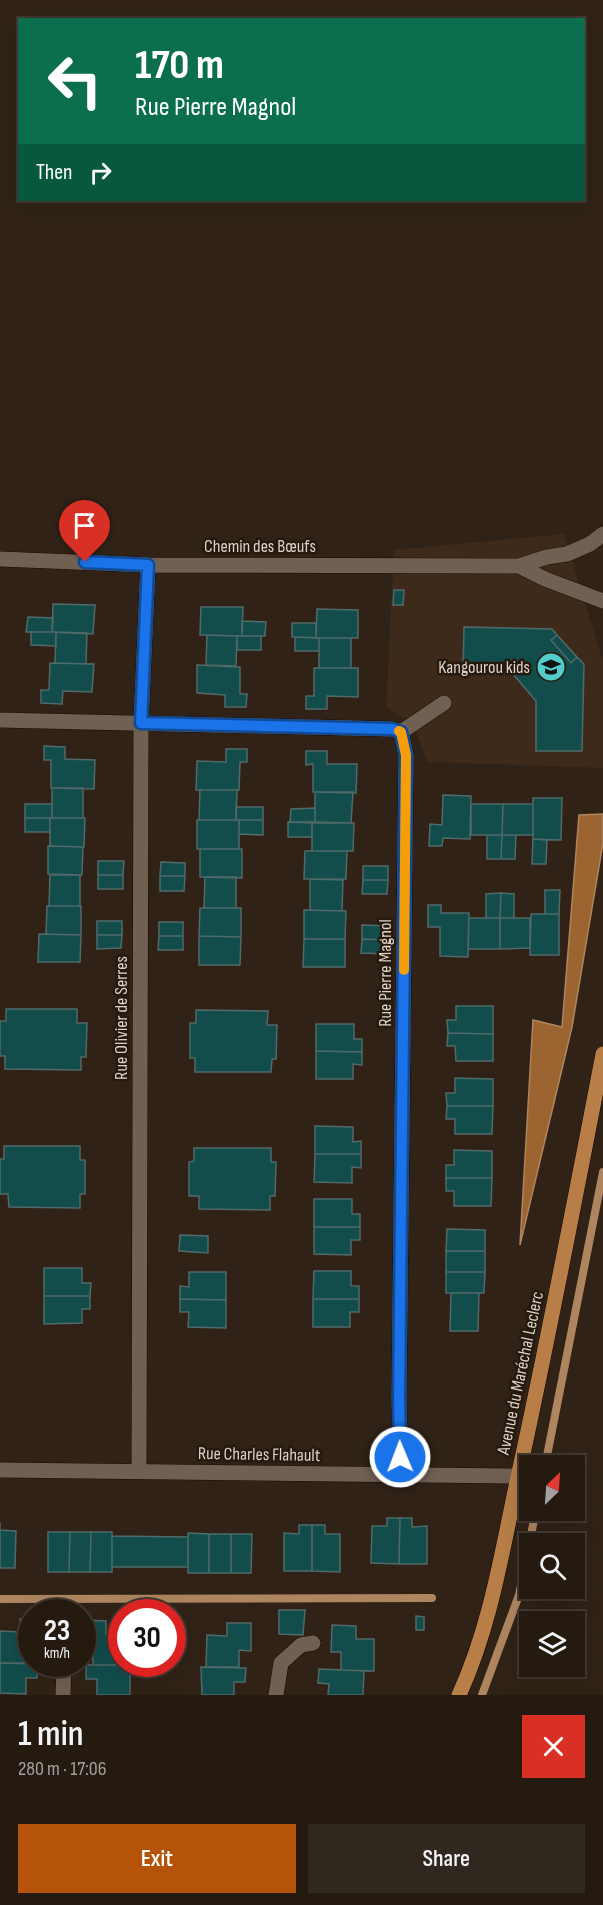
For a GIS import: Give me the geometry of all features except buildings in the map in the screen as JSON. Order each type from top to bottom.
[{"type":"main road","name":"Avenue du Maréchal Leclerc","points":[[459,1695],[490,1614],[537,1391],[603,1054]]},
{"type":"street","name":"Chemin des Bœufs","points":[[0,559],[148,565],[519,566],[547,557],[567,554],[590,544],[603,534]]},
{"type":"street","name":"Rue Olivier de Serres","points":[[139,1472],[141,723],[148,565]]},
{"type":"street","name":"Chemin des Bœufs","points":[[519,566],[545,579],[603,601]]},
{"type":"street","points":[[0,720],[392,729],[401,732],[444,704]]},
{"type":"street","name":"Rue Pierre Magnol","points":[[401,732],[406,755],[399,1398],[401,1475]]},
{"type":"street","name":"Rue Charles Flahault","points":[[0,1470],[518,1476]]},
{"type":"street","points":[[276,1695],[281,1663],[301,1645],[313,1643]]},
{"type":"street","points":[[63,1695],[64,1677]]},
{"type":"shaded area","points":[[564,534],[603,661],[603,768],[427,762],[414,725],[386,707],[394,550]]},
{"type":"shaded area","points":[[603,814],[603,843],[572,1027],[520,1245],[533,1020],[562,1027],[579,815]]},
{"type":"waterway","points":[[547,1455],[603,1172]]},
{"type":"waterway","points":[[482,1695],[519,1595],[534,1521]]},
{"type":"waterway","points":[[0,1599],[432,1598]]},
{"type":"slow traffic","points":[[399,731],[404,738],[406,755],[404,970]]},
{"type":"place","name":"Kangourou kids","points":[[551,667]]},
{"type":"route","points":[[85,562],[148,565],[141,723],[392,729],[401,732],[404,738],[406,755],[400,1457]]}]
